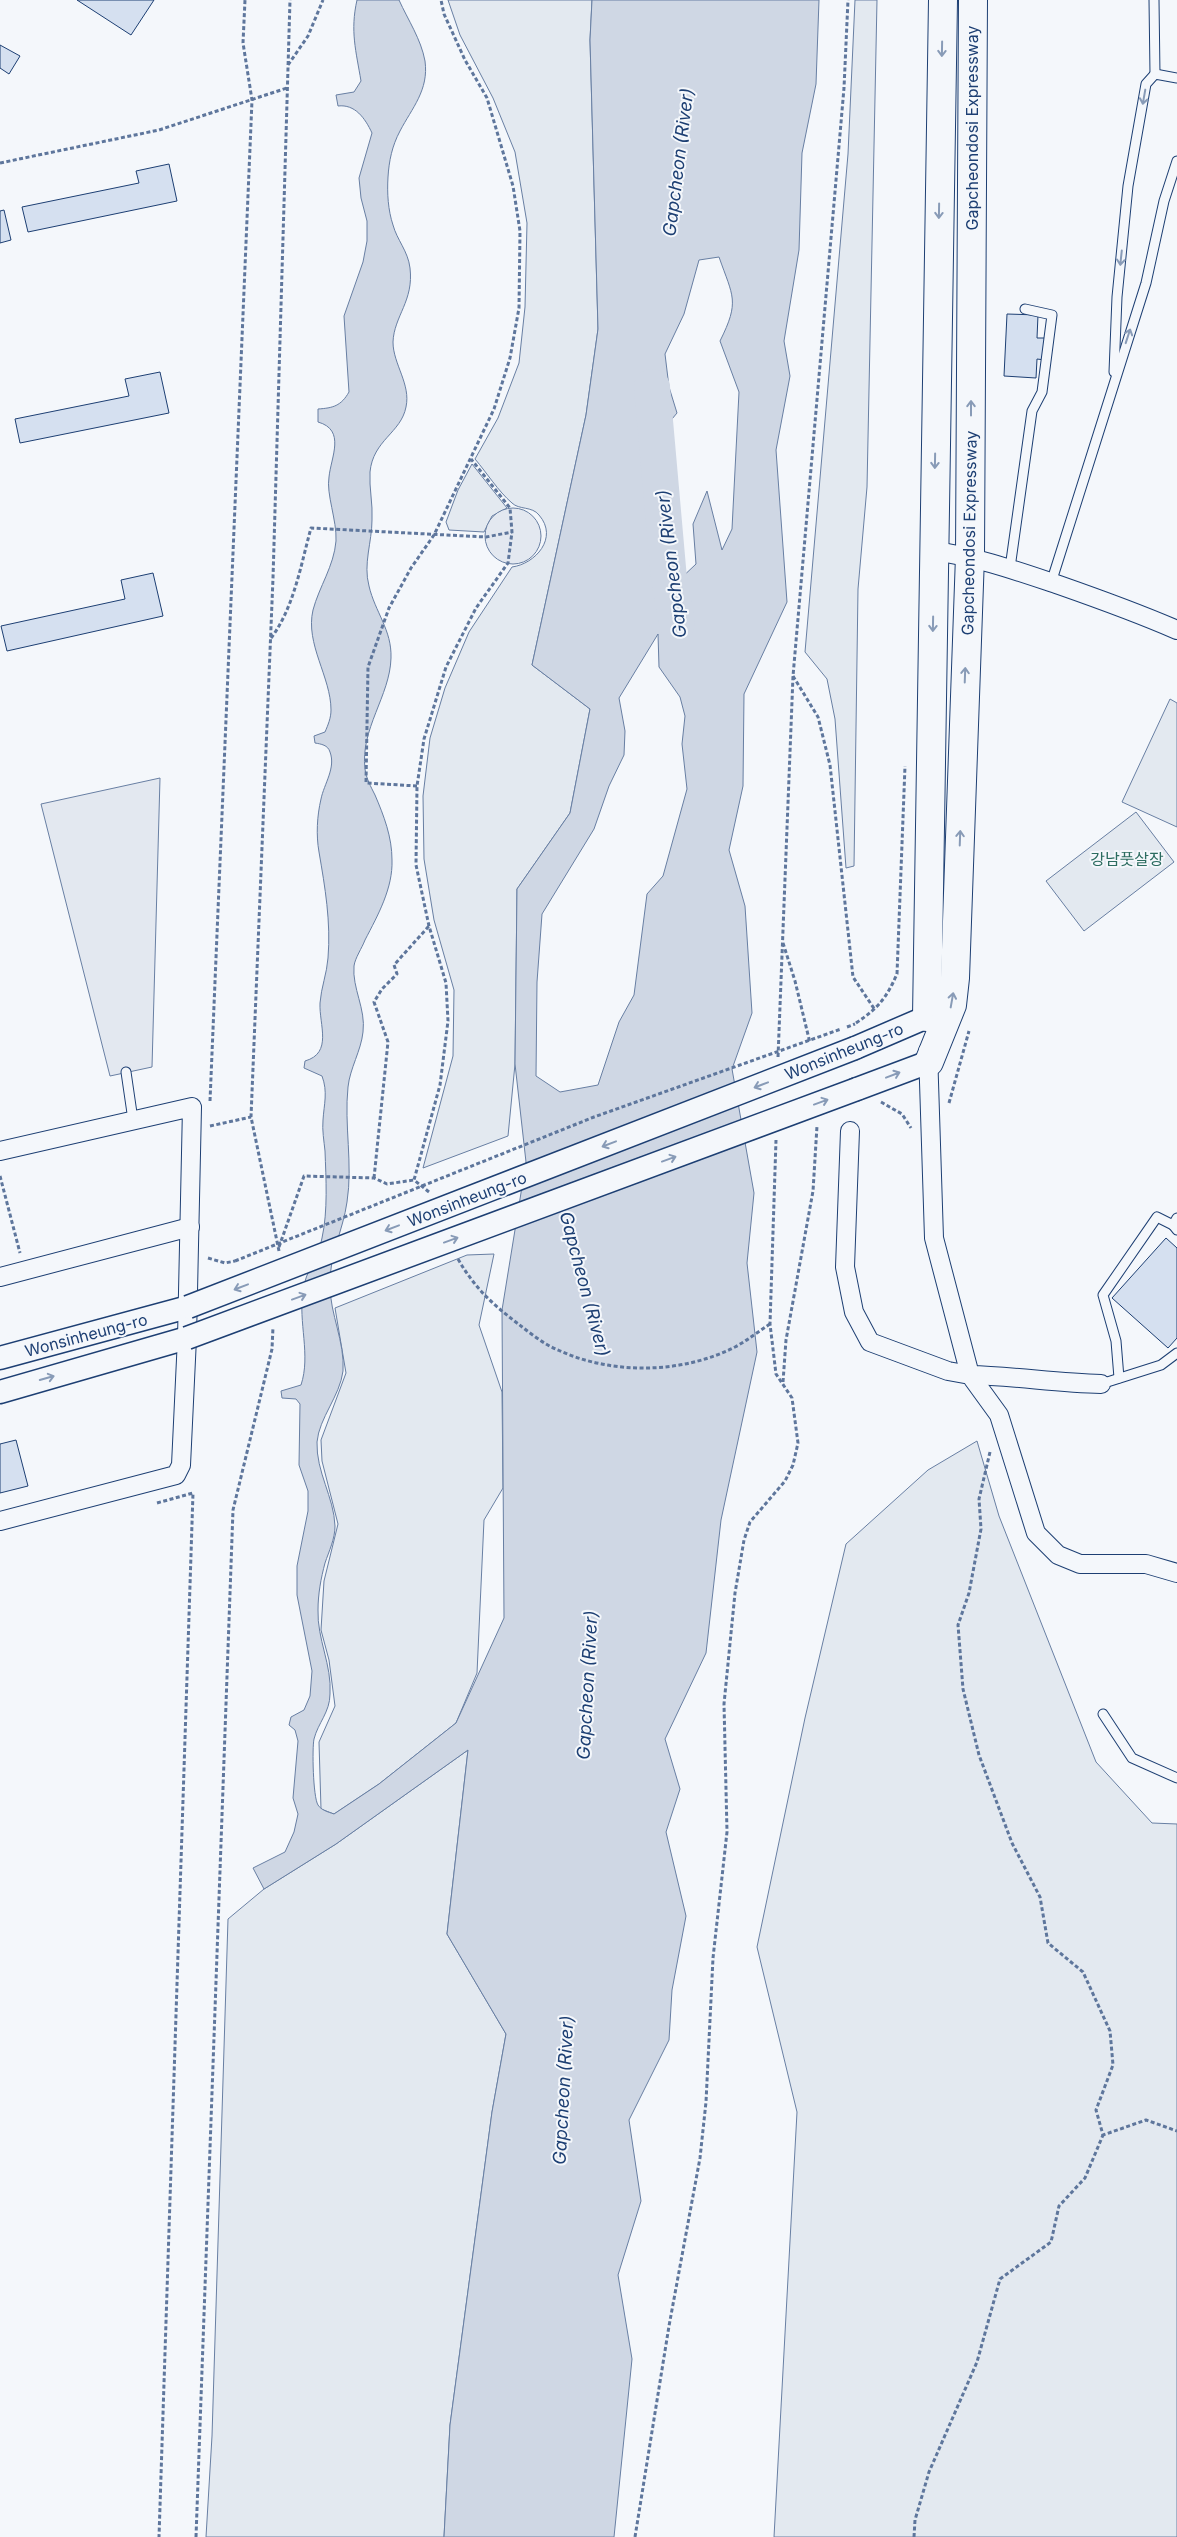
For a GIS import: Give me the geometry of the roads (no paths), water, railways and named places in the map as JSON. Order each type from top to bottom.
[{"type":"main road","name":"Gapcheondosi Expressway","points":[[927,1017],[943,0]]},
{"type":"main road","name":"Gapcheondosi Expressway","points":[[928,1062],[952,1005],[955,978],[970,556],[973,0]]},
{"type":"street","points":[[934,551],[970,556],[1010,568],[1137,613],[1177,630]]},
{"type":"street","points":[[927,1017],[934,1238],[970,1375],[999,1415],[1027,1510],[1036,1533],[1058,1555],[1080,1564],[1146,1564],[1177,1574]]},
{"type":"street","name":"Wonsinheung-ro","points":[[0,1358],[188,1307],[855,1048],[927,1017]]},
{"type":"street","name":"Wonsinheung-ro","points":[[0,1392],[187,1338],[866,1094],[928,1062]]},
{"type":"street","points":[[0,1151],[192,1107],[188,1307],[181,1465],[176,1475],[0,1521]]},
{"type":"street","points":[[850,1131],[845,1268],[854,1312],[870,1342],[948,1371],[970,1375],[1020,1376],[1074,1383],[1101,1384]]},
{"type":"street","points":[[0,1277],[190,1227]]},
{"type":"lane","points":[[1113,382],[1117,297],[1128,186],[1146,84],[1155,74],[1154,0]]},
{"type":"lane","points":[[1155,74],[1177,78]]},
{"type":"lane","points":[[1051,582],[1146,282],[1164,201],[1177,161]]},
{"type":"lane","points":[[1010,568],[1032,411],[1042,392],[1052,315],[1025,309]]},
{"type":"lane","points":[[126,1072],[133,1120]]},
{"type":"lane","points":[[1119,1378],[1116,1341],[1103,1295],[1158,1217],[1176,1224]]},
{"type":"lane","points":[[1101,1384],[1160,1365],[1177,1353]]},
{"type":"lane","points":[[1103,1714],[1132,1758],[1177,1778]]},
{"type":"water","points":[[357,0],[399,0],[421,45],[426,71],[422,90],[395,142],[390,159],[388,177],[388,201],[391,219],[407,256],[410,268],[407,299],[394,333],[393,342],[407,399],[399,424],[376,452],[370,472],[372,528],[367,561],[367,578],[389,639],[391,658],[386,686],[367,740],[365,769],[387,827],[392,851],[392,870],[384,901],[354,966],[355,982],[363,1015],[363,1032],[348,1087],[349,1188],[330,1275],[332,1307],[342,1349],[343,1371],[338,1389],[321,1424],[317,1442],[319,1464],[332,1505],[335,1531],[320,1586],[318,1621],[329,1673],[330,1694],[326,1712],[314,1739],[313,1772],[318,1805],[323,1810],[334,1814],[379,1784],[456,1723],[504,1618],[502,1310],[526,1162],[515,1064],[517,889],[570,813],[590,709],[532,665],[586,415],[598,329],[590,40],[592,0],[819,0],[816,84],[802,153],[799,250],[784,341],[790,376],[776,450],[787,602],[744,694],[743,786],[729,850],[745,906],[752,1013],[732,1069],[754,1193],[747,1263],[757,1352],[721,1520],[706,1653],[665,1739],[680,1789],[666,1832],[686,1916],[672,1990],[669,2040],[629,2120],[641,2201],[618,2275],[632,2359],[614,2537],[444,2537],[450,2425],[492,2112],[506,2034],[447,1934],[468,1750],[336,1844],[264,1889],[253,1868],[285,1852],[294,1832],[298,1814],[293,1798],[298,1741],[295,1730],[289,1725],[291,1717],[304,1710],[310,1696],[312,1671],[297,1595],[297,1566],[308,1511],[308,1491],[299,1465],[300,1404],[296,1399],[282,1398],[281,1391],[301,1385],[304,1374],[303,1291],[306,1277],[320,1245],[326,1206],[323,1128],[325,1087],[322,1076],[304,1068],[305,1061],[314,1057],[319,1052],[323,1037],[320,1003],[327,964],[329,931],[317,832],[322,793],[332,764],[328,748],[315,743],[314,736],[325,732],[331,710],[327,685],[312,635],[311,623],[313,610],[335,550],[336,541],[328,484],[335,445],[332,431],[327,426],[318,422],[318,409],[336,405],[349,392],[344,316],[363,262],[367,241],[367,221],[361,198],[359,178],[372,133],[359,113],[350,107],[338,106],[336,95],[354,92],[361,81],[354,41]],"holes":[[[719,257],[728,281],[732,299],[730,317],[720,341],[739,392],[732,529],[722,550],[707,491],[693,524],[696,564],[677,582],[651,557],[657,525],[648,493],[647,449],[677,413],[669,387],[665,354],[684,314],[699,260]],[[658,634],[659,667],[680,697],[685,716],[682,744],[687,789],[663,876],[647,894],[634,995],[619,1022],[598,1085],[560,1092],[536,1076],[537,982],[542,914],[594,829],[609,786],[624,755],[625,731],[619,698]]]},
{"type":"waterway","name":"Gapcheon (River)","points":[[652,387],[669,579],[677,623]]},
{"type":"park label","name":"강남풋살장","points":[[1127,859]]}]
